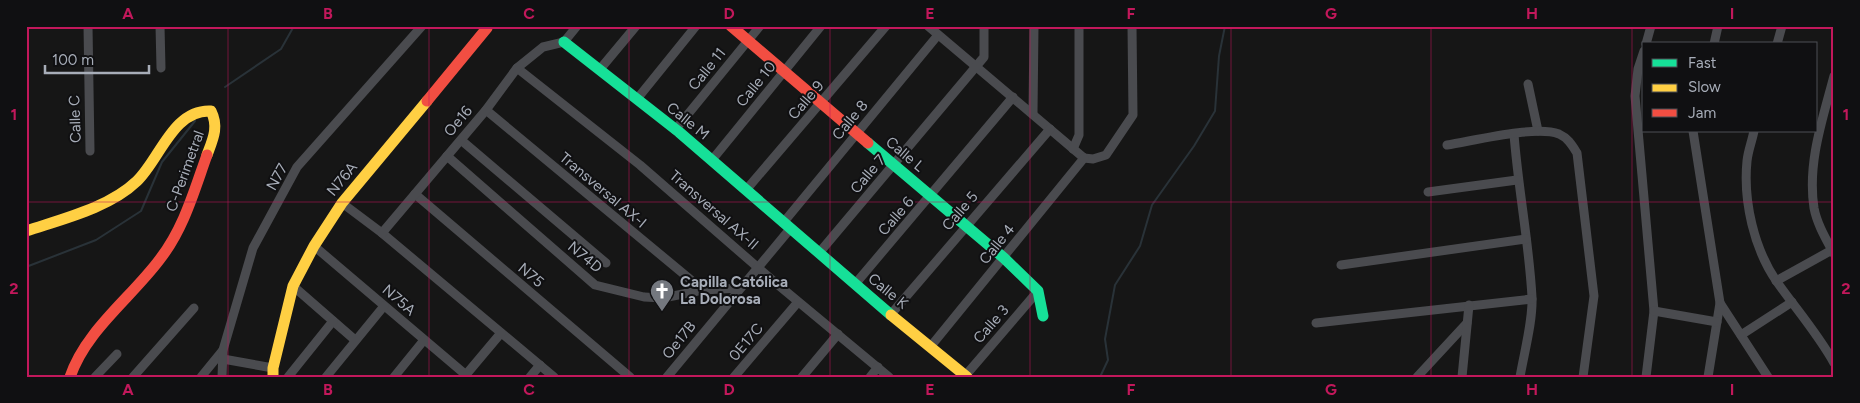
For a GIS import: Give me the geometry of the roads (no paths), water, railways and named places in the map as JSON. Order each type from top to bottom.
[{"type":"street","name":"Calle C","points":[[88,26],[90,151]]},
{"type":"street","points":[[160,26],[161,68]]},
{"type":"street","name":"N77","points":[[222,377],[223,355],[253,248],[298,167],[422,26]]},
{"type":"street","points":[[564,42],[577,26]]},
{"type":"street","points":[[601,68],[636,26]]},
{"type":"street","points":[[637,99],[696,26]]},
{"type":"street","name":"Calle L","points":[[731,26],[858,132],[1004,258],[1038,290]]},
{"type":"street","name":"Calle 11","points":[[675,130],[760,26]]},
{"type":"street","name":"Calle 10","points":[[712,160],[821,26]]},
{"type":"street","name":"Calle 9","points":[[746,190],[886,26]]},
{"type":"street","points":[[928,26],[938,31],[1084,158],[1093,159],[1106,155],[1133,115],[1132,26]]},
{"type":"street","points":[[976,66],[984,57],[984,26]]},
{"type":"street","points":[[1033,113],[1034,26]]},
{"type":"street","points":[[1074,149],[1078,135],[1079,26]]},
{"type":"street","points":[[1647,42],[1651,26]]},
{"type":"street","points":[[1714,42],[1718,26]]},
{"type":"street","points":[[1778,42],[1782,26]]},
{"type":"street","name":"N76A","points":[[273,372],[293,286],[314,246],[342,203],[487,28]]},
{"type":"street","name":"Calle 8","points":[[786,226],[938,31]]},
{"type":"street","name":"Oe16","points":[[382,233],[486,110],[517,68],[543,47],[564,42]]},
{"type":"street","name":"Calle M","points":[[564,42],[601,68],[712,160],[786,226]]},
{"type":"street","points":[[1642,56],[1638,69],[1635,96],[1654,311],[1646,377]]},
{"type":"street","name":"Calle 7","points":[[819,253],[976,66]]},
{"type":"street","name":"Transversal AX-II","points":[[517,68],[640,165],[759,266],[798,302],[889,377]]},
{"type":"street","points":[[1776,281],[1833,252],[1823,234],[1815,209],[1813,181],[1814,155],[1834,76]]},
{"type":"street","points":[[1528,84],[1538,131]]},
{"type":"street","name":"Calle 6","points":[[856,283],[932,196],[1013,97]]},
{"type":"street","name":"C-Perimetral","points":[[26,231],[51,223],[127,190],[147,168],[187,115],[204,108],[211,110],[215,119],[215,133],[181,227],[160,258],[91,339],[76,360],[70,377]]},
{"type":"street","name":"Transversal AX-I","points":[[486,110],[703,290]]},
{"type":"street","name":"Calle 5","points":[[892,313],[1050,129]]},
{"type":"street","points":[[1446,145],[1538,131],[1561,135],[1571,142],[1577,153],[1581,170],[1594,296],[1583,377]]},
{"type":"street","points":[[1693,132],[1720,303],[1708,377]]},
{"type":"street","points":[[1754,132],[1747,160],[1750,214],[1762,256],[1776,281],[1824,344],[1834,364]]},
{"type":"street","points":[[1514,134],[1517,180],[1526,239],[1532,300],[1520,377]]},
{"type":"street","points":[[460,140],[606,264]]},
{"type":"street","name":"N74D","points":[[447,156],[595,284],[644,297],[663,298],[703,290],[739,288]]},
{"type":"street","name":"Calle 4","points":[[931,346],[1084,158]]},
{"type":"street","points":[[1428,192],[1517,180]]},
{"type":"street","name":"N75","points":[[415,194],[630,377]]},
{"type":"street","points":[[342,203],[382,233],[554,377]]},
{"type":"street","name":"Oe17B","points":[[667,377],[759,266],[786,226]]},
{"type":"street","name":"Calle K","points":[[786,226],[966,376]]},
{"type":"street","points":[[1341,265],[1526,239]]},
{"type":"street","name":"N75A","points":[[314,246],[465,376]]},
{"type":"street","points":[[293,286],[355,340]]},
{"type":"street","points":[[1038,290],[1043,316]]},
{"type":"street","name":"Calle 3","points":[[966,376],[1038,290]]},
{"type":"street","points":[[1316,323],[1469,305],[1532,300]]},
{"type":"street","name":"0E17C","points":[[734,377],[798,302]]},
{"type":"street","points":[[1741,335],[1792,302]]},
{"type":"street","points":[[1720,303],[1768,377]]},
{"type":"street","points":[[1462,377],[1469,305]]},
{"type":"street","points":[[326,377],[384,306]]},
{"type":"street","points":[[133,377],[194,308]]},
{"type":"street","points":[[1654,311],[1717,322]]},
{"type":"street","points":[[288,377],[333,321]]},
{"type":"street","points":[[1417,377],[1467,324]]},
{"type":"street","points":[[465,376],[501,333]]},
{"type":"street","points":[[802,377],[838,334]]},
{"type":"street","points":[[394,377],[424,340]]},
{"type":"street","points":[[1824,344],[1834,351]]},
{"type":"street","points":[[95,377],[117,354]]},
{"type":"street","points":[[201,377],[223,355],[273,372]]},
{"type":"street","points":[[530,377],[540,365]]},
{"type":"street","points":[[870,377],[878,367]]},
{"type":"waterway","points":[[225,87],[281,49],[294,26]]},
{"type":"waterway","points":[[1100,377],[1108,360],[1105,339],[1115,285],[1140,246],[1152,205],[1194,146],[1215,111],[1219,56],[1225,26]]},
{"type":"waterway","points":[[26,267],[96,240],[141,211],[162,162],[195,121]]},
{"type":"place","name":"Capilla Católica La Dolorosa","points":[[662,312]]}]
